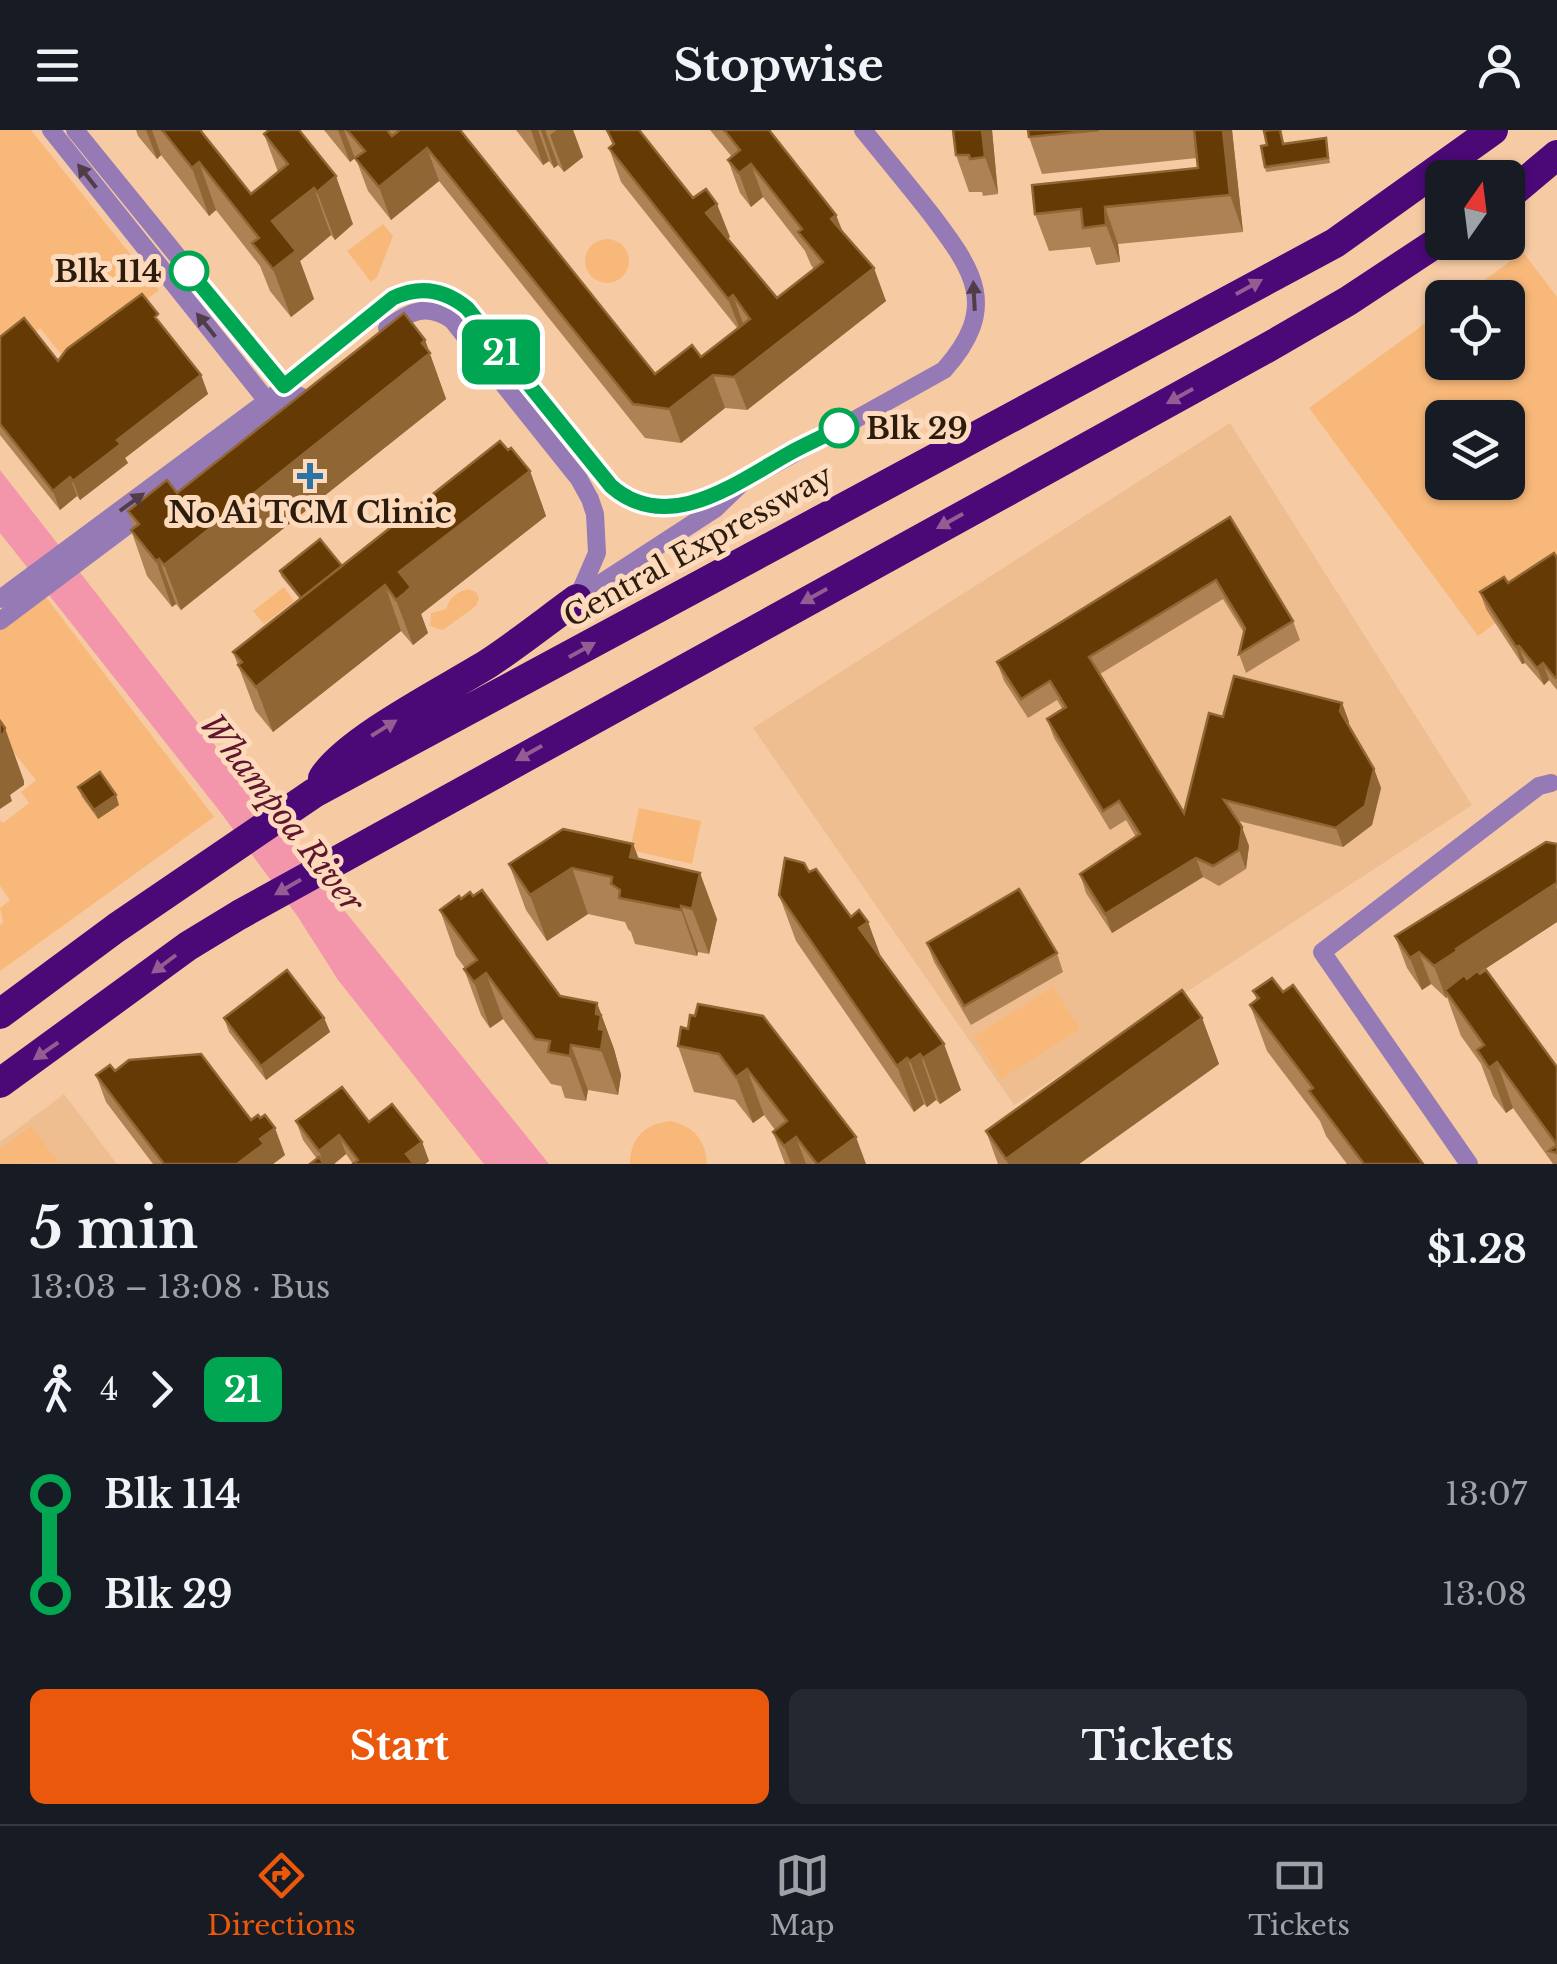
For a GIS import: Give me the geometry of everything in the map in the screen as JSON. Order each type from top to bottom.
[{"type":"highway","name":"Central Expressway","points":[[0,1014],[304,798],[1334,243],[1493,130]]},
{"type":"highway","points":[[1525,182],[1557,155]]},
{"type":"highway","points":[[0,1083],[188,946],[239,916],[1266,349],[1425,250]]},
{"type":"highway","points":[[304,798],[344,755],[492,661],[577,599]]},
{"type":"street","points":[[51,130],[272,407]]},
{"type":"street","points":[[75,130],[289,393]]},
{"type":"street","points":[[0,621],[29,588],[272,407],[393,298],[407,291],[435,292],[467,308],[561,426],[624,497],[650,507],[681,506],[743,482],[944,370],[959,353],[973,320],[976,288],[970,268],[863,130]]},
{"type":"street","points":[[372,340],[399,319],[428,308],[452,320],[492,366],[590,499],[595,514],[597,553],[577,599]]},
{"type":"street","points":[[289,393],[331,373]]},
{"type":"street","points":[[577,599],[715,509],[743,482]]},
{"type":"street","points":[[0,599],[29,588]]},
{"type":"street","points":[[1469,1164],[1322,952],[1539,786],[1554,787],[1556,764]]},
{"type":"shaded area","points":[[0,130],[31,130],[159,290],[68,363],[40,328],[0,359]]},
{"type":"shaded area","points":[[383,224],[393,236],[377,277],[371,282],[347,251]]},
{"type":"shaded area","points":[[607,239],[623,245],[629,261],[623,277],[607,283],[591,277],[585,261],[591,245]]},
{"type":"shaded area","points":[[1525,255],[1557,297],[1557,578],[1478,636],[1309,408],[1425,323],[1425,380],[1525,380],[1525,280],[1484,280],[1512,260],[1525,260]]},
{"type":"shaded area","points":[[1230,423],[1472,805],[1014,1105],[753,728]]},
{"type":"shaded area","name":"Whampoa River","points":[[0,470],[335,899],[549,1164],[484,1164],[338,980],[298,917],[218,809],[0,533]]},
{"type":"shaded area","points":[[284,587],[294,601],[264,624],[253,611]]},
{"type":"shaded area","points":[[469,589],[479,598],[476,606],[443,630],[430,626],[431,613],[446,609],[454,596]]},
{"type":"shaded area","points":[[42,592],[214,817],[0,971],[0,908],[10,900],[0,886],[0,820],[3,823],[29,803],[21,792],[36,780],[0,736],[0,625]]},
{"type":"shaded area","points":[[639,808],[701,821],[692,864],[630,850]]},
{"type":"shaded area","points":[[1053,987],[1080,1029],[1001,1079],[974,1036]]},
{"type":"shaded area","points":[[64,1094],[117,1164],[0,1164],[0,1142]]},
{"type":"shaded area","points":[[670,1121],[697,1135],[707,1164],[630,1164],[633,1147],[641,1134],[653,1125]]},
{"type":"shaded area","points":[[31,1126],[58,1162],[0,1164],[0,1149]]},
{"type":"building","points":[[162,130],[200,130],[251,194],[288,164],[264,134],[269,130],[299,130],[336,176],[272,221],[296,251],[273,269],[252,243],[259,238],[199,162],[192,168]]},
{"type":"building","points":[[347,130],[387,130],[392,136],[400,130],[460,130],[655,374],[692,345],[701,357],[750,319],[733,295],[728,299],[609,148],[614,144],[607,130],[639,130],[693,198],[706,189],[717,204],[706,213],[777,298],[823,262],[751,164],[739,173],[728,160],[740,150],[724,130],[769,130],[836,215],[831,219],[874,268],[734,377],[713,375],[669,409],[633,404],[427,148],[379,187],[355,158],[365,151]]},
{"type":"building","points":[[953,130],[982,130],[985,157],[970,159],[969,155],[956,155]]},
{"type":"building","points":[[1028,130],[1099,130],[1029,137]]},
{"type":"building","points":[[1194,130],[1223,130],[1230,195],[1105,207],[1106,225],[1083,228],[1081,209],[1035,214],[1032,185],[1198,168]]},
{"type":"building","points":[[1280,130],[1283,144],[1326,138],[1328,158],[1265,167],[1261,146],[1267,145],[1264,131]]},
{"type":"building","points":[[142,294],[158,314],[155,317],[201,375],[117,440],[121,444],[73,481],[70,477],[53,491],[0,424],[0,337],[24,318],[58,361],[67,349]]},
{"type":"building","points":[[404,313],[430,353],[164,565],[159,559],[156,561],[131,530],[139,524],[128,511],[167,480],[177,493]]},
{"type":"building","points":[[500,441],[530,471],[399,572],[411,587],[405,593],[396,600],[385,585],[256,687],[233,652]]},
{"type":"building","points":[[1230,517],[1293,621],[1239,654],[1245,628],[1216,580],[1089,657],[1184,813],[1209,713],[1223,717],[1234,676],[1342,703],[1340,711],[1374,769],[1365,806],[1336,828],[1224,800],[1242,827],[1239,850],[1213,866],[1196,858],[1105,914],[1080,874],[1140,834],[1119,801],[1103,811],[1047,719],[1066,707],[1050,681],[1021,699],[997,662]]},
{"type":"building","points":[[320,539],[342,566],[301,598],[280,571]]},
{"type":"building","points":[[1554,553],[1555,678],[1543,663],[1537,668],[1516,647],[1480,592],[1504,577],[1508,583]]},
{"type":"building","points":[[100,772],[116,795],[94,810],[78,787]]},
{"type":"building","points":[[563,829],[633,844],[630,857],[700,873],[692,909],[619,898],[620,890],[611,884],[612,877],[572,868],[530,895],[509,864]]},
{"type":"building","points":[[1546,842],[1557,844],[1557,884],[1434,966],[1419,952],[1410,958],[1395,936]]},
{"type":"building","points":[[785,858],[804,863],[809,872],[816,869],[851,917],[859,910],[868,922],[859,928],[944,1044],[923,1058],[920,1054],[910,1061],[907,1058],[897,1066],[779,895]]},
{"type":"building","points":[[1019,889],[1057,953],[964,1006],[927,943]]},
{"type":"building","points":[[482,890],[560,996],[597,1003],[596,1014],[601,1015],[599,1029],[604,1030],[601,1050],[571,1045],[570,1056],[548,1052],[550,1041],[535,1039],[486,973],[474,982],[464,969],[477,960],[440,910],[459,896],[461,899],[470,892],[473,896]]},
{"type":"building","points":[[287,970],[324,1018],[261,1066],[224,1018]]},
{"type":"building","points":[[1486,970],[1557,1067],[1557,1145],[1497,1062],[1489,1068],[1477,1050],[1484,1045],[1445,990],[1464,975],[1467,979]]},
{"type":"building","points":[[1272,978],[1283,992],[1293,985],[1423,1164],[1364,1164],[1250,1005],[1259,998],[1253,991]]},
{"type":"building","points":[[1182,990],[1202,1018],[1006,1159],[986,1131]]},
{"type":"building","points":[[698,1004],[763,1016],[856,1137],[819,1164],[796,1137],[784,1146],[773,1132],[787,1121],[747,1069],[736,1077],[719,1054],[678,1046],[681,1027],[688,1029],[690,1015],[695,1016]]},
{"type":"building","points":[[201,1054],[251,1120],[265,1115],[275,1128],[260,1139],[264,1144],[237,1164],[164,1164],[96,1075],[110,1065],[115,1071],[129,1060]]},
{"type":"building","points":[[342,1087],[369,1122],[392,1104],[422,1142],[406,1154],[414,1164],[353,1164],[358,1160],[339,1135],[319,1151],[296,1121]]},
{"type":"bus line","name":"21","points":[[189,271],[284,386],[393,298],[407,291],[435,292],[458,301],[611,486],[637,504],[665,508],[709,496],[743,482],[839,428]]},
{"type":"place","name":"Blk 114","points":[[189,271]]},
{"type":"place","name":"Blk 29","points":[[839,428]]},
{"type":"place","name":"No Ai TCM Clinic","points":[[310,476]]}]
